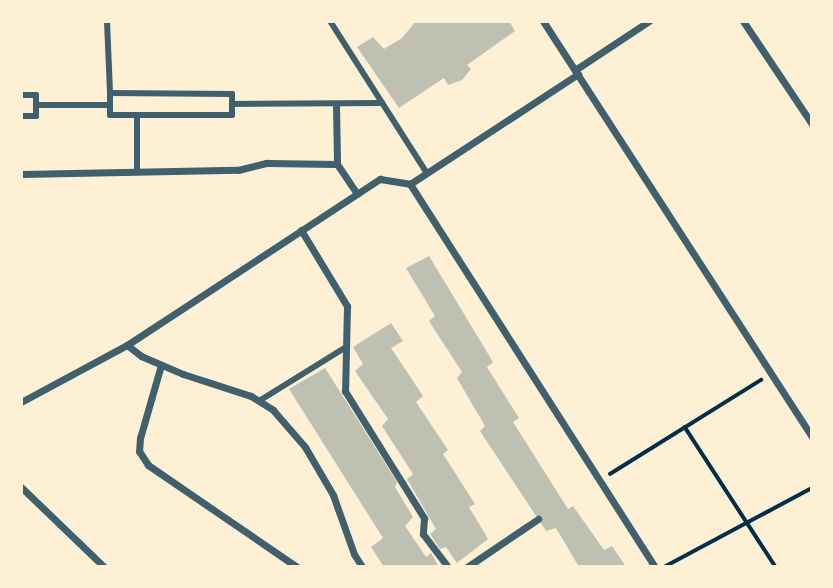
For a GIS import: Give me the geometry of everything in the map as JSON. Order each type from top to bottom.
[{"type":"street","points":[[107,21],[110,115],[232,115],[232,94],[110,93]]},
{"type":"street","points":[[543,21],[812,437]]},
{"type":"street","points":[[21,402],[127,345],[380,178],[410,184],[649,21]]},
{"type":"street","points":[[743,21],[812,124]]},
{"type":"street","points":[[333,22],[427,173]]},
{"type":"street","points":[[21,95],[36,95],[36,116],[21,116]]},
{"type":"street","points":[[336,103],[337,164],[357,194]]},
{"type":"street","points":[[232,104],[382,103]]},
{"type":"street","points":[[36,104],[110,105]]},
{"type":"street","points":[[137,115],[137,172]]},
{"type":"street","points":[[21,174],[238,170],[267,163],[337,164]]},
{"type":"street","points":[[410,184],[655,567]]},
{"type":"street","points":[[301,230],[347,306],[345,391],[424,518],[423,534],[448,567]]},
{"type":"street","points":[[127,345],[161,365],[260,401],[273,410],[304,447],[333,495],[354,554],[362,567]]},
{"type":"street","points":[[260,401],[346,347]]},
{"type":"street","points":[[161,365],[140,438],[139,451],[148,465],[297,567]]},
{"type":"street","points":[[21,487],[104,567]]},
{"type":"street","points":[[467,567],[538,519]]},
{"type":"path","points":[[600,480],[771,373]]},
{"type":"path","points":[[685,427],[776,567]]},
{"type":"path","points":[[664,567],[812,488]]},
{"type":"building","points":[[416,21],[509,21],[515,31],[467,65],[471,69],[462,80],[448,85],[444,78],[399,108],[357,47],[373,37],[384,49],[402,38]]},
{"type":"building","points":[[429,256],[493,362],[487,367],[519,418],[513,422],[568,509],[573,506],[604,550],[612,546],[626,567],[579,567],[556,528],[546,531],[480,431],[485,426],[457,378],[462,372],[429,321],[435,316],[406,268]]},
{"type":"building","points":[[391,323],[403,341],[391,348],[423,396],[416,402],[448,450],[443,454],[475,504],[469,507],[488,539],[457,563],[446,547],[440,549],[430,534],[436,529],[407,479],[413,474],[382,426],[388,419],[355,371],[363,364],[353,347]]},
{"type":"building","points":[[325,368],[397,482],[395,487],[413,517],[405,526],[426,557],[431,553],[439,567],[384,567],[371,547],[383,538],[289,389]]}]
